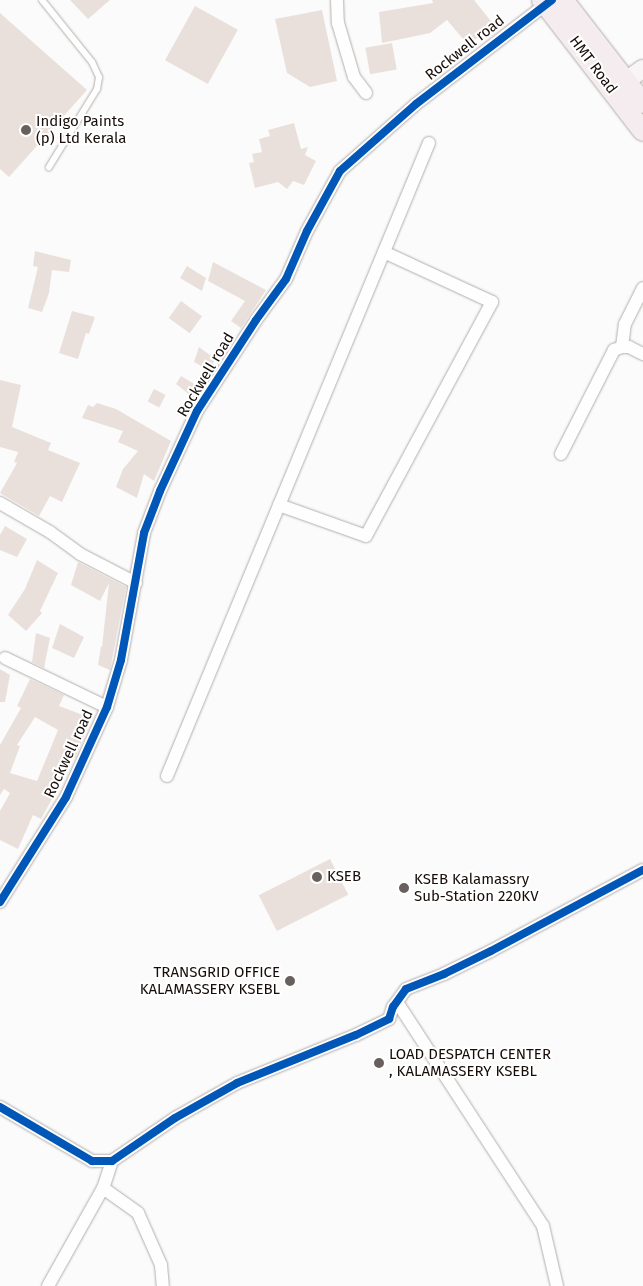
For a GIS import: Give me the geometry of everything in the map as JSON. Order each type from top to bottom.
[{"type":"main road","name":"HMT Road","points":[[550,1],[619,87],[643,131]]},
{"type":"main road","name":"HMT Road","points":[[619,87],[643,103]]},
{"type":"street","points":[[337,0],[338,22],[354,77],[366,94]]},
{"type":"street","name":"Rockwell road","points":[[0,902],[4,886],[66,797],[107,707],[121,660],[144,533],[160,490],[197,412],[256,320],[286,279],[307,231],[340,171],[416,104],[550,1]]},
{"type":"street","points":[[619,87],[643,68]]},
{"type":"street","points":[[167,776],[429,143]]},
{"type":"street","points":[[279,505],[366,536],[492,302],[384,252]]},
{"type":"street","points":[[622,347],[625,324],[643,288]]},
{"type":"street","points":[[561,454],[614,350],[629,347],[643,354]]},
{"type":"street","points":[[0,503],[50,532],[80,554],[136,583]]},
{"type":"street","points":[[6,658],[107,707]]},
{"type":"street","points":[[0,1107],[92,1161],[112,1161],[175,1118],[237,1083],[356,1035],[389,1019],[406,989],[444,974],[491,951],[643,870]]},
{"type":"street","points":[[397,1002],[543,1226],[558,1286]]},
{"type":"street","points":[[48,1286],[103,1188],[112,1161]]},
{"type":"street","points":[[103,1188],[138,1213],[161,1265],[163,1286]]},
{"type":"lane","points":[[42,0],[92,62],[99,77],[97,89],[50,167]]},
{"type":"building","points":[[70,0],[110,0],[88,19]]},
{"type":"building","points":[[432,0],[474,0],[494,25],[468,45],[447,20],[430,33],[382,43],[379,12],[433,3]]},
{"type":"building","points":[[195,6],[238,30],[208,84],[165,60]]},
{"type":"building","points":[[322,10],[337,81],[310,87],[287,73],[275,19]]},
{"type":"building","name":"Indigo Paints (p) Ltd Kerala","points":[[0,13],[87,90],[9,177],[0,169]]},
{"type":"building","points":[[392,43],[397,70],[370,74],[365,48]]},
{"type":"building","points":[[294,123],[301,149],[308,147],[305,155],[316,161],[304,185],[293,181],[287,189],[278,182],[255,188],[249,163],[254,162],[252,154],[262,152],[259,139],[270,136],[268,130]]},
{"type":"building","points":[[35,251],[71,260],[69,272],[52,270],[49,293],[42,312],[28,308],[38,267],[33,266]]},
{"type":"building","points":[[213,262],[266,290],[241,328],[231,321],[245,301],[208,281]]},
{"type":"building","points":[[187,266],[206,278],[202,291],[180,278]]},
{"type":"building","points":[[181,301],[202,316],[190,333],[169,318]]},
{"type":"building","points":[[72,311],[95,317],[89,334],[86,333],[78,359],[59,353]]},
{"type":"building","points":[[199,347],[215,359],[210,371],[194,362]]},
{"type":"building","points":[[181,376],[201,388],[195,399],[176,384]]},
{"type":"building","points":[[0,380],[21,385],[12,427],[51,443],[48,450],[80,463],[62,502],[50,496],[39,516],[0,493],[17,463],[14,462],[18,452],[0,447]]},
{"type":"building","points":[[154,389],[166,395],[159,407],[148,401]]},
{"type":"building","points":[[97,403],[116,409],[171,441],[154,481],[144,474],[137,498],[116,487],[123,469],[138,451],[118,442],[123,431],[82,418],[88,405],[93,407]]},
{"type":"building","points":[[5,526],[27,539],[17,557],[0,550],[0,535]]},
{"type":"building","points":[[37,560],[58,573],[40,611],[42,613],[26,631],[8,615],[25,589]]},
{"type":"building","points":[[78,562],[126,587],[110,670],[98,665],[102,647],[109,583],[100,601],[71,585]]},
{"type":"building","points":[[60,624],[84,637],[74,658],[52,648]]},
{"type":"building","points":[[36,633],[50,638],[44,668],[32,662]]},
{"type":"building","points":[[0,669],[10,675],[5,702],[0,702]]},
{"type":"building","points":[[30,679],[64,695],[59,706],[91,718],[75,758],[70,756],[58,788],[41,819],[33,815],[18,849],[0,840],[0,811],[10,793],[4,789],[0,795],[0,745],[21,708],[17,706]],"holes":[[[35,717],[58,730],[37,781],[10,773],[20,746],[17,745]]]},
{"type":"building","name":"KSEB","points":[[330,859],[348,895],[277,931],[259,895]]},
{"type":"cycle path","points":[[0,902],[66,797],[107,707],[121,660],[144,533],[160,491],[197,411],[256,320],[286,279],[307,231],[340,171],[416,104],[552,0]]},
{"type":"cycle path","points":[[0,1107],[92,1161],[112,1161],[175,1118],[237,1083],[356,1035],[389,1019],[393,1007],[406,989],[444,974],[491,951],[643,870]]},
{"type":"place","name":"Indigo Paints (p) Ltd Kerala","points":[[26,130]]},
{"type":"place","name":"KSEB","points":[[317,877]]},
{"type":"place","name":"KSEB Kalamassry Sub-Station 220KV","points":[[404,888]]},
{"type":"place","name":"TRANSGRID OFFICE KALAMASSERY KSEBL","points":[[290,981]]},
{"type":"place","name":"LOAD DESPATCH CENTER , KALAMASSERY KSEBL","points":[[379,1063]]}]
